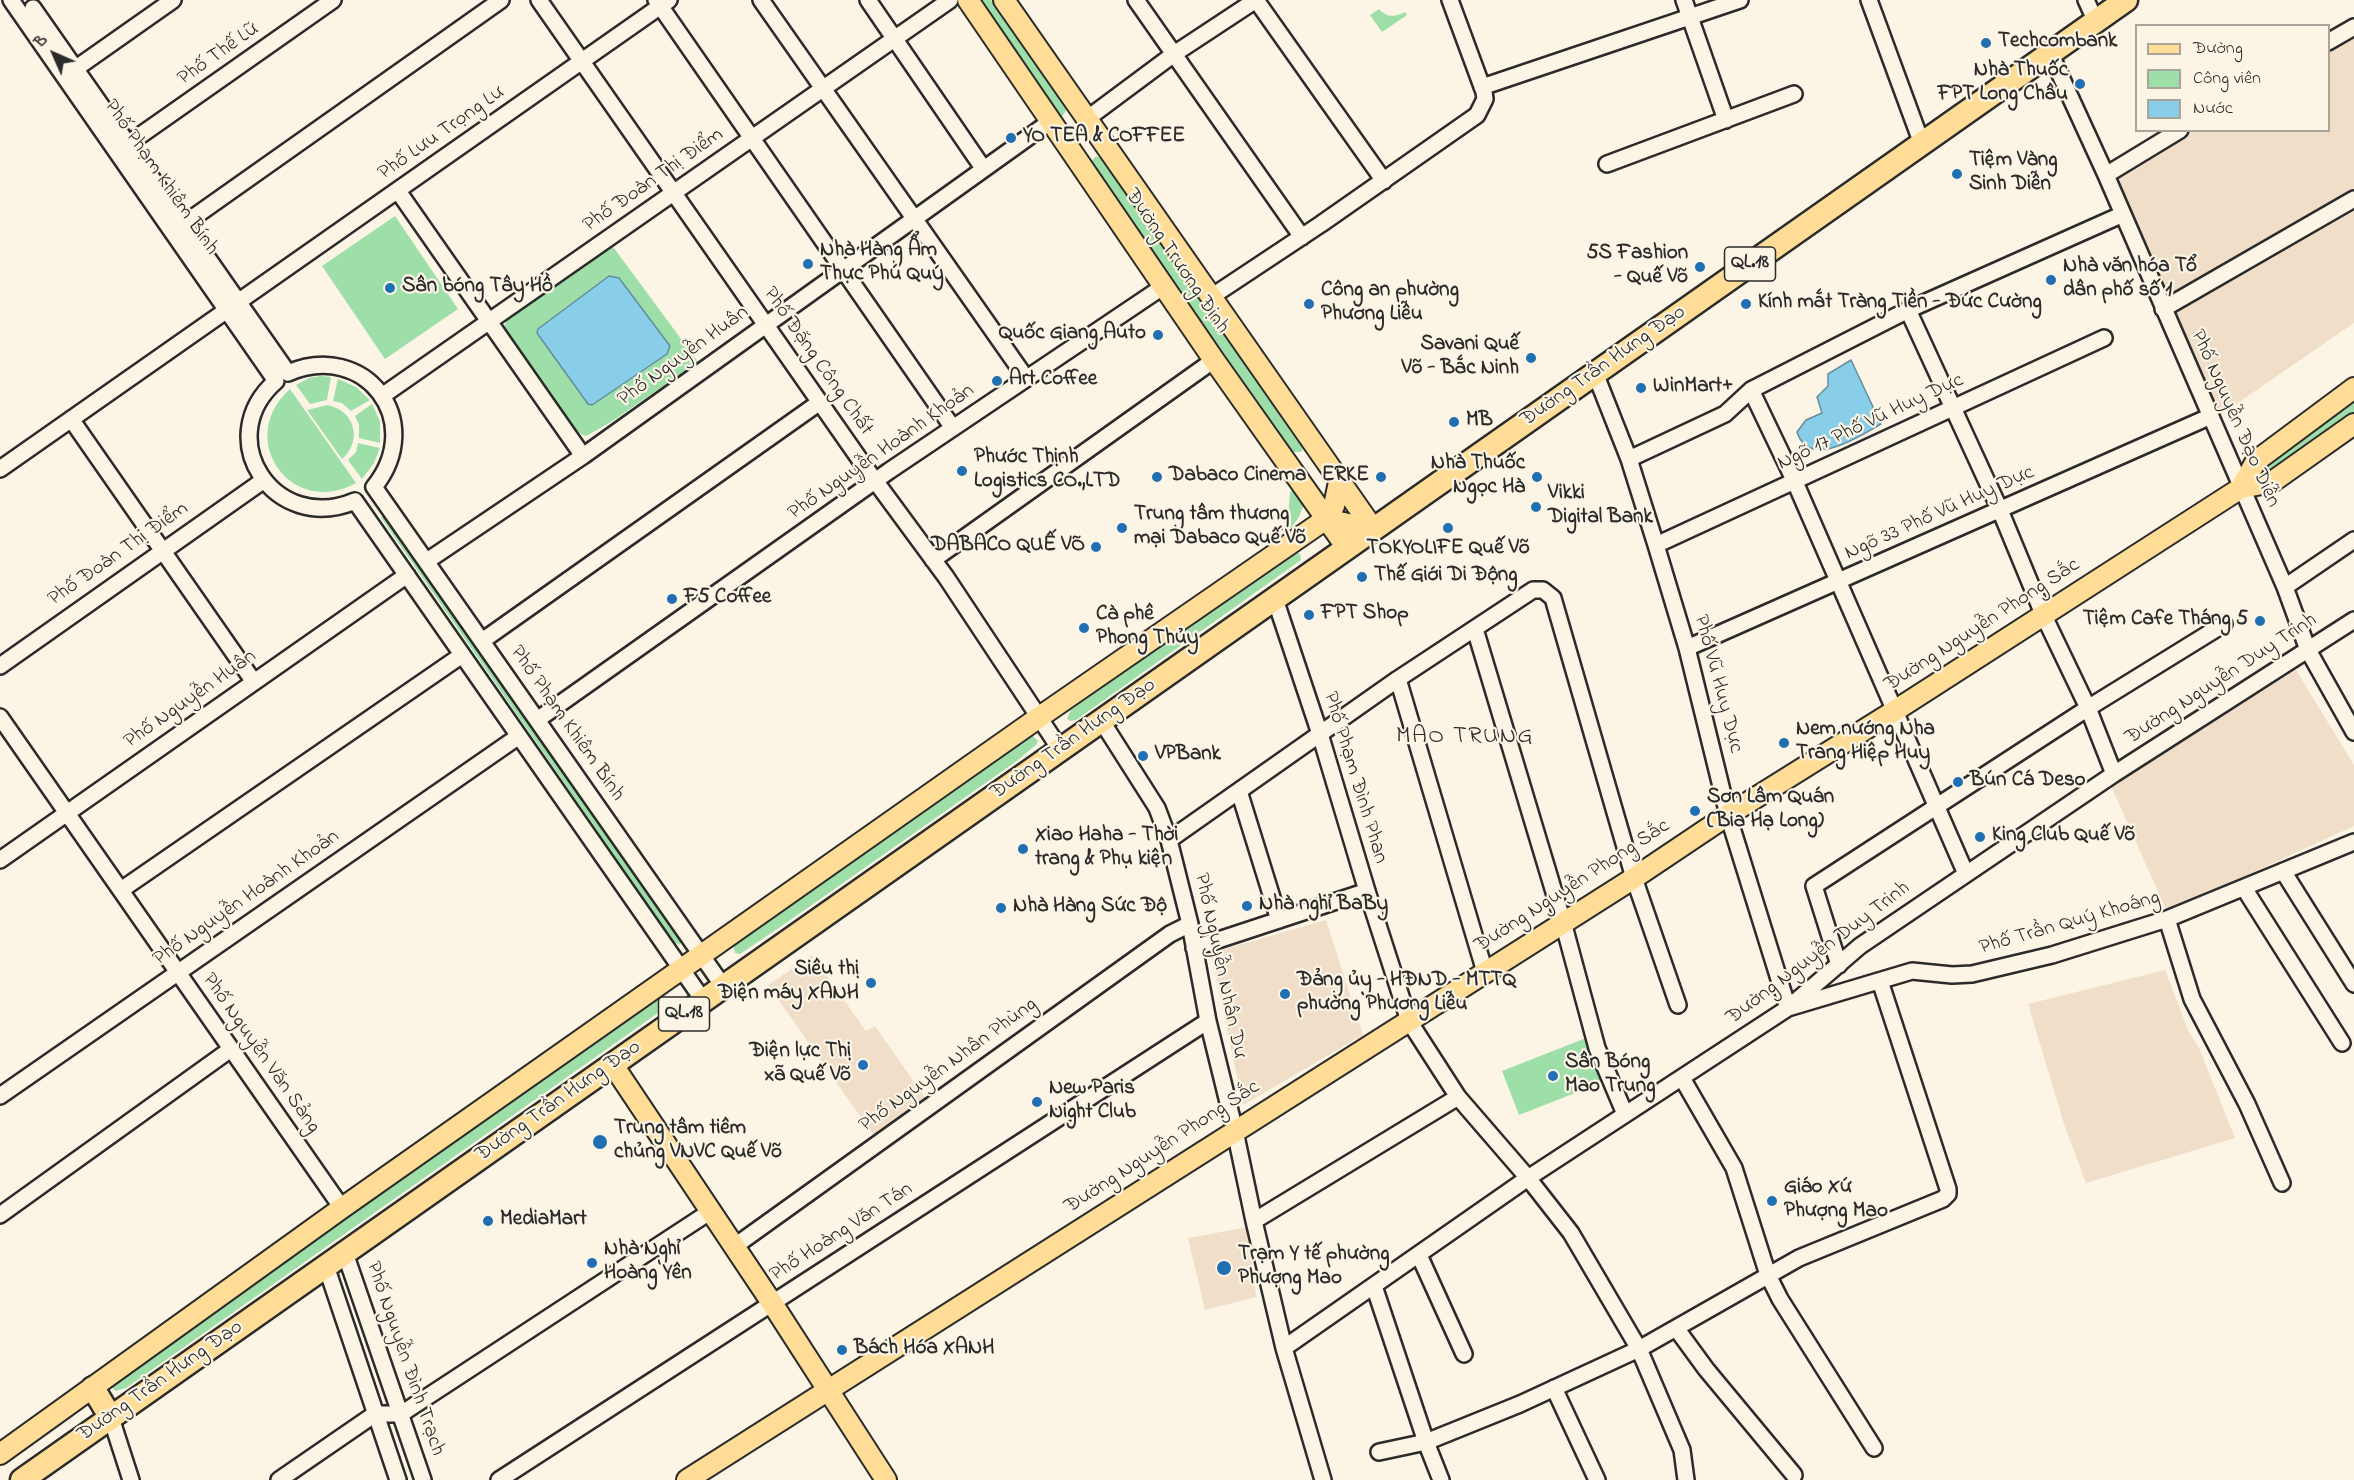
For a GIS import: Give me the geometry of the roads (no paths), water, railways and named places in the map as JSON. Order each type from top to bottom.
[{"type":"highway","name":"Đường Trần Hưng Đạo","points":[[22,1480],[1595,373],[2051,55],[2126,0]]},
{"type":"highway","points":[[93,1388],[111,1418]]},
{"type":"main road","name":"Đường Trương Định","points":[[968,0],[1214,360],[1347,548]]},
{"type":"main road","name":"Đường Trương Định","points":[[1004,0],[1374,530]]},
{"type":"main road","points":[[1056,129],[1088,118]]},
{"type":"main road","name":"Đường Nguyễn Phong Sắc","points":[[2241,488],[2256,461],[2354,388]]},
{"type":"main road","name":"Đường Nguyễn Phong Sắc","points":[[687,1480],[1634,878],[1728,815],[2241,488],[2272,482],[2352,430]]},
{"type":"main road","points":[[1339,482],[1337,498],[1326,519],[1374,530]]},
{"type":"main road","name":"Đường Trần Hưng Đạo","points":[[0,1454],[342,1208],[1038,718],[1326,519]]},
{"type":"main road","points":[[613,1065],[735,1246],[886,1480]]},
{"type":"street","name":"Phố Phạm Khiêm Bính","points":[[10,0],[282,377]]},
{"type":"street","points":[[75,69],[173,0]]},
{"type":"street","name":"Phố Thế Lữ","points":[[128,144],[333,0]]},
{"type":"street","points":[[184,224],[501,0]]},
{"type":"street","name":"Phố Đặng Công Chất","points":[[538,0],[583,61],[875,482],[933,560],[1060,749]]},
{"type":"street","points":[[761,0],[1026,378]]},
{"type":"street","points":[[868,0],[983,168]]},
{"type":"street","name":"Phố Đoàn Thị Điểm","points":[[382,396],[950,0]]},
{"type":"street","points":[[1136,0],[1302,237]]},
{"type":"street","points":[[1088,118],[1174,54],[1257,0],[1384,181]]},
{"type":"street","points":[[1211,297],[1384,181],[1477,115],[1485,99],[1450,0]]},
{"type":"street","points":[[1683,0],[1726,120]]},
{"type":"street","points":[[1482,87],[1740,0]]},
{"type":"street","points":[[1869,0],[1922,144]]},
{"type":"street","points":[[2086,0],[2096,22]]},
{"type":"street","name":"Phố Lưu Trọng Lư","points":[[0,469],[583,61],[662,2]]},
{"type":"street","points":[[662,2],[842,270],[953,428]]},
{"type":"street","name":"Phố Phạm Khiêm Bính","points":[[33,8],[184,224],[232,306]]},
{"type":"street","points":[[2330,41],[2354,27]]},
{"type":"street","name":"Phố Nguyễn Đạo Diễn","points":[[2051,55],[2106,175],[2121,215],[2285,587],[2308,650],[2354,732]]},
{"type":"street","points":[[1607,164],[1794,94]]},
{"type":"street","name":"Phố Nguyễn Huân","points":[[427,561],[583,456],[983,168],[1056,129]]},
{"type":"street","points":[[2106,175],[2178,132]]},
{"type":"street","points":[[398,190],[583,456]]},
{"type":"street","points":[[2163,309],[2354,199]]},
{"type":"street","points":[[1629,459],[1725,414],[1751,390],[1908,310],[2121,215]]},
{"type":"street","name":"Phố Nguyễn Hoành Khoản","points":[[537,720],[953,428],[1164,286]]},
{"type":"street","points":[[1908,310],[2000,510],[2043,614],[2088,708],[2114,774]]},
{"type":"street","name":"Ngõ 17 Phố Vũ Huy Dực","points":[[1656,545],[2104,338]]},
{"type":"street","points":[[933,560],[1214,360]]},
{"type":"street","points":[[382,396],[364,377],[344,367],[310,365],[282,377],[259,402],[250,431],[254,462],[264,480],[280,496],[300,506],[334,508],[355,501],[703,1000]]},
{"type":"street","name":"Phố Vũ Huy Dực","points":[[1595,373],[1629,459],[1656,545],[1687,648],[1728,815],[1788,1008]]},
{"type":"street","points":[[1751,390],[1795,482],[1966,874]]},
{"type":"street","name":"Phố Phạm Khiêm Bính","points":[[382,396],[394,424],[394,446],[387,468],[374,487],[723,986]]},
{"type":"street","points":[[482,641],[820,402]]},
{"type":"street","name":"Ngõ 33 Phố Vũ Huy Dực","points":[[1687,648],[2211,416]]},
{"type":"street","points":[[71,419],[254,682]]},
{"type":"street","name":"Phố Đoàn Thị Điểm","points":[[0,666],[161,550],[264,480]]},
{"type":"street","points":[[2285,587],[2354,540]]},
{"type":"street","name":"Phố Nguyễn Huân","points":[[0,860],[407,575]]},
{"type":"street","points":[[1169,840],[1398,679],[1533,590],[1543,591],[1553,598],[1634,878],[1678,1005]]},
{"type":"street","name":"Phố Phạm Đình Phan","points":[[1275,599],[1320,734],[1409,1021],[1458,1097],[1528,1178],[1570,1233],[1639,1349],[1682,1450],[1686,1480]]},
{"type":"street","name":"Đường Nguyễn Duy Trinh","points":[[1284,1348],[1528,1178],[1788,1008],[1860,946],[2114,774],[2354,620]]},
{"type":"street","points":[[1839,965],[1814,886],[2088,708],[2224,624]]},
{"type":"street","points":[[1475,629],[1563,922],[1597,1048],[1625,1114]]},
{"type":"street","points":[[121,890],[462,655]]},
{"type":"street","points":[[1398,679],[1485,972]]},
{"type":"street","name":"Phố Nguyễn Văn Sảng","points":[[0,717],[342,1208]]},
{"type":"street","name":"Phố Nguyễn Nhân Dư","points":[[1101,720],[1157,808],[1169,840],[1190,924],[1208,1021],[1284,1348],[1323,1480]]},
{"type":"street","name":"Phố Nguyễn Hoành Khoản","points":[[0,1096],[519,736]]},
{"type":"street","points":[[1239,791],[1279,920]]},
{"type":"street","name":"Phố Trần Quý Khoáng","points":[[1788,1008],[1912,971],[1952,975],[1992,970],[2052,955],[2167,919],[2354,842]]},
{"type":"street","points":[[2283,871],[2354,984]]},
{"type":"street","points":[[2244,888],[2342,1043]]},
{"type":"street","points":[[1194,948],[1367,891]]},
{"type":"street","points":[[2167,919],[2192,999],[2247,1104],[2282,1183]]},
{"type":"street","name":"Phố Nguyễn Nhân Phùng","points":[[735,1246],[1160,941],[1190,924]]},
{"type":"street","points":[[1380,1452],[1426,1442],[1554,1388],[1639,1349],[1798,1258],[1932,1205],[1948,1194],[1880,981]]},
{"type":"street","name":"Phố Hoàng Văn Tán","points":[[499,1480],[1208,1021]]},
{"type":"street","points":[[0,1215],[231,1049]]},
{"type":"street","points":[[1682,1078],[1734,1168],[1768,1275],[1780,1299],[1874,1448]]},
{"type":"street","points":[[1254,1221],[1458,1097]]},
{"type":"street","points":[[279,1480],[375,1414],[401,1414],[711,1211]]},
{"type":"street","name":"Phố Nguyễn Đình Trạch","points":[[345,1253],[423,1480]]},
{"type":"street","points":[[1419,1255],[1464,1354]]},
{"type":"street","name":"Phố Nguyễn Đình Trạch","points":[[326,1266],[398,1480]]},
{"type":"street","points":[[1374,1286],[1441,1480]]},
{"type":"street","points":[[1676,1328],[1706,1369],[1794,1475]]},
{"type":"street","points":[[1554,1388],[1597,1480]]},
{"type":"street","points":[[111,1418],[130,1480]]},
{"type":"water","points":[[609,276],[619,278],[670,346],[667,354],[592,405],[588,404],[537,333],[538,329]]},
{"type":"water","points":[[1851,360],[1881,424],[1836,447],[1812,448],[1803,443],[1797,432],[1806,420],[1822,413],[1817,397],[1828,386],[1828,374]]},
{"type":"place","name":"Techcombank","points":[[1986,43]]},
{"type":"place","name":"Nhà Thuốc FPT Long Châu","points":[[2080,84]]},
{"type":"place","name":"YO TEA & COFFEE","points":[[1011,138]]},
{"type":"place","name":"Tiệm Vàng Sinh Diễn","points":[[1957,174]]},
{"type":"place","name":"Nhà Hàng Ẩm Thực Phú Quý","points":[[808,264]]},
{"type":"place","name":"5S Fashion - Quế Võ","points":[[1700,267]]},
{"type":"place","name":"Nhà văn hóa Tổ dân phố số 1","points":[[2051,280]]},
{"type":"place","name":"Sân bóng Tây Hồ","points":[[390,288]]},
{"type":"place","name":"Công an phường Phương Liễu","points":[[1309,304]]},
{"type":"place","name":"Kính mắt Tràng Tiền - Đức Cường","points":[[1746,304]]},
{"type":"place","name":"Quốc Giang Auto","points":[[1158,335]]},
{"type":"place","name":"Savani Quế Võ - Bắc Ninh","points":[[1531,358]]},
{"type":"place","name":"Art Coffee","points":[[997,381]]},
{"type":"place","name":"WinMart+","points":[[1641,388]]},
{"type":"place","name":"MB","points":[[1454,422]]},
{"type":"place","name":"Phước Thịnh Logistics CO.,LTD","points":[[962,471]]},
{"type":"place","name":"Dabaco Cinema","points":[[1157,477]]},
{"type":"place","name":"ERKE","points":[[1381,477]]},
{"type":"place","name":"Nhà Thuốc Ngọc Hà","points":[[1537,477]]},
{"type":"place","name":"Vikki Digital Bank","points":[[1536,507]]},
{"type":"place","name":"Trung tâm thương mại Dabaco Quế Võ","points":[[1122,528]]},
{"type":"place","name":"TOKYOLIFE Quế Võ","points":[[1448,528]]},
{"type":"place","name":"DABACO QUẾ VÕ","points":[[1096,547]]},
{"type":"place","name":"Thế Giới Di Động","points":[[1362,577]]},
{"type":"place","name":"F5 Coffee","points":[[672,599]]},
{"type":"place","name":"FPT Shop","points":[[1309,615]]},
{"type":"place","name":"Tiệm Cafe Tháng 5","points":[[2260,621]]},
{"type":"place","name":"Cà phê Phong Thủy","points":[[1084,628]]},
{"type":"place","name":"Nem nướng Nha Trang Hiệp Huy","points":[[1784,743]]},
{"type":"place","name":"VPBank","points":[[1143,756]]},
{"type":"place","name":"Bún Cá Deso","points":[[1958,782]]},
{"type":"place","name":"Sơn Lâm Quán (Bia Hạ Long)","points":[[1695,811]]},
{"type":"place","name":"King Club Quế Võ","points":[[1980,837]]},
{"type":"place","name":"Xiao Haha - Thời trang & Phụ kiện","points":[[1023,849]]},
{"type":"place","name":"Nhà nghỉ BaBy","points":[[1247,906]]},
{"type":"place","name":"Nhà Hàng Sức Độ","points":[[1001,908]]},
{"type":"place","name":"Siêu thị Điện máy XANH","points":[[871,983]]},
{"type":"place","name":"Đảng ủy - HĐND - MTTQ phường Phương Liễu","points":[[1285,994]]},
{"type":"place","name":"Điện lực Thị xã Quế Võ","points":[[863,1065]]},
{"type":"place","name":"Sân Bóng Mao Trung","points":[[1553,1076]]},
{"type":"place","name":"New Paris Night Club","points":[[1037,1102]]},
{"type":"place","name":"Trung tâm tiêm chủng VNVC Quế Võ","points":[[600,1142]]},
{"type":"place","name":"Giáo Xứ Phượng Mao","points":[[1772,1201]]},
{"type":"place","name":"MediaMart","points":[[488,1221]]},
{"type":"place","name":"Nhà Nghỉ Hoàng Yên","points":[[592,1263]]},
{"type":"place","name":"Trạm Y tế phường Phượng Mao","points":[[1224,1268]]},
{"type":"place","name":"Bách Hóa XANH","points":[[842,1350]]},
{"type":"district","name":"MAO TRUNG","points":[[1465,738]]}]
